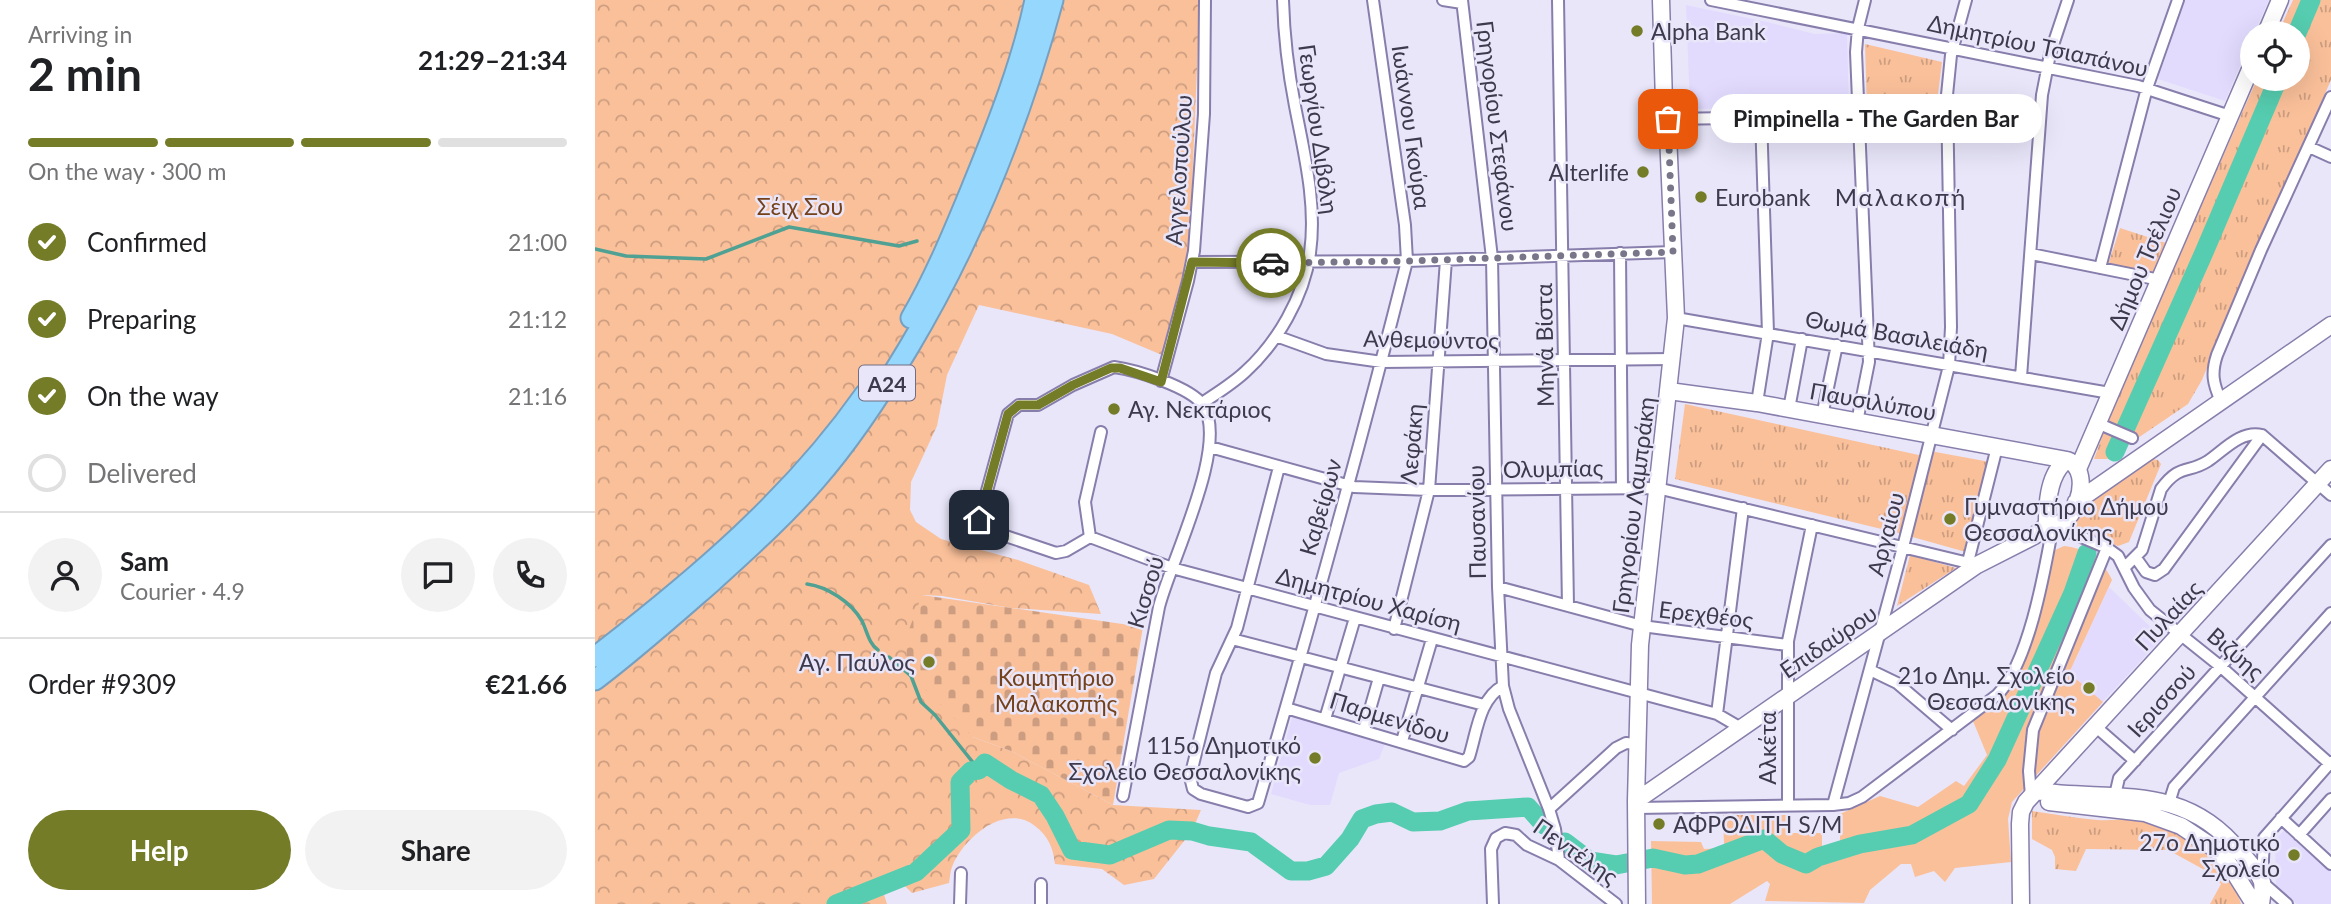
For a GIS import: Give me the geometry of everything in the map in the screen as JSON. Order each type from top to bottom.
[{"type":"highway","name":"Α24","points":[[595,657],[703,571],[754,524],[815,460],[872,385],[923,297],[957,222],[1004,103],[1035,0]]},
{"type":"highway","name":"Α24","points":[[595,680],[685,605],[776,522],[816,481],[867,414],[936,301],[969,236],[1005,152],[1025,96],[1053,0]]},
{"type":"street","name":"Αγγελοπούλου","points":[[1161,382],[1192,262],[1204,114],[1205,0]]},
{"type":"street","name":"Γεωργίου Διβόλη","points":[[1202,403],[1244,373],[1261,357],[1276,336],[1301,289],[1308,263],[1311,237],[1309,186],[1287,55],[1283,0]]},
{"type":"street","name":"Ιωάννου Γκούρα","points":[[1373,0],[1405,225],[1407,261]]},
{"type":"street","points":[[1443,0],[1462,1]]},
{"type":"street","name":"Μηνά Βίστα","points":[[1558,0],[1569,607]]},
{"type":"street","name":"Γρηγορίου Λαμπράκη","points":[[1637,904],[1636,805],[1641,626],[1676,318],[1661,0]]},
{"type":"street","name":"Γρηγορίου Λαμπράκη","points":[[1667,0],[1671,103],[1667,115]]},
{"type":"street","name":"Δημητρίου Τσιαπάνου","points":[[1711,0],[1757,5],[1952,50],[2147,88],[2231,116]]},
{"type":"street","points":[[1857,422],[1869,365],[1856,52],[1858,28],[1865,0]]},
{"type":"street","name":"Αργαίου","points":[[1833,804],[1949,366],[1951,327],[1947,95],[1952,50],[1966,0]]},
{"type":"street","points":[[2021,377],[2042,95],[2046,68],[2068,0]]},
{"type":"street","points":[[2100,268],[2147,88],[2178,0]]},
{"type":"street","points":[[2271,21],[2280,0]]},
{"type":"street","name":"Γρηγορίου Στεφάνου","points":[[1462,1],[1492,258]]},
{"type":"street","name":"Δήμου Τσέλιου","points":[[2051,525],[2048,502],[2055,474],[2072,465],[2097,423],[2241,91]]},
{"type":"street","points":[[2221,401],[2212,373],[2217,355],[2261,250],[2331,97]]},
{"type":"street","points":[[1667,115],[1859,116],[1949,128]]},
{"type":"street","points":[[1757,403],[1767,332],[1761,117]]},
{"type":"street","points":[[2309,146],[2331,157]]},
{"type":"street","points":[[1192,262],[1407,261],[1673,252]]},
{"type":"street","points":[[1620,253],[1622,488]]},
{"type":"street","points":[[2031,254],[2160,281]]},
{"type":"street","name":"Παυσανίου","points":[[1492,258],[1498,587],[1503,686],[1509,709],[1549,810],[1555,829],[1559,860]]},
{"type":"street","name":"Λεφάκη","points":[[1394,629],[1429,490],[1446,260]]},
{"type":"street","name":"Καβείρων","points":[[1232,639],[1216,673],[1190,777],[1193,789],[1201,794],[1248,807],[1258,803],[1286,708],[1382,362],[1407,261]]},
{"type":"street","name":"Θωμά Βασιλειάδη","points":[[1676,318],[2110,393]]},
{"type":"street","points":[[2072,465],[2085,493],[2331,325]]},
{"type":"street","name":"Ανθεμούντος","points":[[1276,336],[1326,354],[1382,362],[1673,359]]},
{"type":"street","points":[[1789,409],[1802,339]]},
{"type":"street","points":[[1822,415],[1837,345]]},
{"type":"street","points":[[1101,432],[1085,502],[1090,537],[1066,551],[1056,553],[982,528],[979,520],[1008,414],[1019,405],[1038,405],[1111,368],[1120,368],[1181,389],[1202,403]]},
{"type":"street","name":"Παυσιλύπου","points":[[1669,391],[1757,403],[1932,435],[2072,465]]},
{"type":"street","name":"Κισσού","points":[[1123,796],[1155,624],[1210,447],[1210,423],[1202,403]]},
{"type":"street","points":[[2097,423],[2132,438]]},
{"type":"street","points":[[2125,567],[2142,550],[2161,489],[2168,480],[2184,469],[2206,463],[2242,438],[2255,433],[2262,435],[2331,495]]},
{"type":"street","points":[[2136,558],[2146,572],[2155,575],[2164,569],[2262,435]]},
{"type":"street","name":"Ολυμπίας","points":[[1210,447],[1348,486],[1429,490],[1657,488],[1973,563]]},
{"type":"street","points":[[1973,563],[1997,447]]},
{"type":"street","points":[[1279,467],[1232,639],[1484,705],[1490,694],[1503,686]]},
{"type":"street","name":"Πυλαίας","points":[[2032,795],[2331,469]]},
{"type":"street","name":"Επιδαύρου","points":[[1636,805],[1741,728],[1879,635],[1973,563],[2034,536],[2051,525],[2060,525],[2068,519],[2085,493]]},
{"type":"street","points":[[1717,714],[1742,508]]},
{"type":"street","name":"Αλκέτα","points":[[1788,805],[1787,645],[1812,525]]},
{"type":"street","points":[[1636,805],[1845,804],[1859,799],[1997,695],[2010,680],[2035,612],[2051,525]]},
{"type":"street","name":"Βιζύης","points":[[2051,525],[2107,548],[2118,556],[2147,607],[2220,666],[2331,764]]},
{"type":"street","name":"Δημητρίου Χαρίση","points":[[1090,537],[1172,568],[1717,714],[1741,728]]},
{"type":"street","name":"Ιερισσού","points":[[2115,795],[2119,778],[2331,545]]},
{"type":"street","points":[[2032,795],[2029,771],[2033,730],[2107,548]]},
{"type":"street","name":"Ερεχθέος","points":[[1498,587],[1641,626],[1787,645]]},
{"type":"street","points":[[2169,803],[2174,787],[2331,613]]},
{"type":"street","points":[[1325,719],[1355,618]]},
{"type":"street","points":[[1402,741],[1432,639]]},
{"type":"street","points":[[1870,670],[1897,683],[1952,730]]},
{"type":"street","points":[[1364,730],[1379,678]]},
{"type":"street","name":"Παρμενίδου","points":[[1286,708],[1464,761],[1469,757],[1484,705]]},
{"type":"street","points":[[2095,726],[2135,761]]},
{"type":"street","points":[[1549,810],[1616,748],[1626,743],[1637,744]]},
{"type":"street","points":[[2262,904],[2262,845],[2265,836],[2331,764]]},
{"type":"street","points":[[2032,795],[2115,795],[2169,803],[2193,814],[2223,834],[2243,855],[2262,882],[2287,904]]},
{"type":"street","points":[[2021,904],[2021,812],[2032,795]]},
{"type":"street","points":[[2032,795],[2100,809],[2135,811],[2172,822],[2193,833],[2221,855],[2254,904]]},
{"type":"street","points":[[2299,835],[2331,799]]},
{"type":"street","points":[[2281,818],[2331,864]]},
{"type":"street","name":"Πεντέλης","points":[[1493,904],[1491,849],[1497,837],[1505,833],[1514,834],[1527,845],[1559,860],[1616,904]]},
{"type":"street","points":[[960,904],[961,873]]},
{"type":"street","points":[[1041,884],[1041,904]]},
{"type":"shaded area","points":[[2185,0],[2269,0],[2259,21],[2240,21],[2240,66],[2225,101],[2158,79]]},
{"type":"shaded area","points":[[1686,5],[1815,34],[1847,33],[1849,107],[1690,109]]},
{"type":"shaded area","name":"21ο Δημ. Σχολείο Θεσσαλονίκης","points":[[2109,587],[2162,638],[2025,785],[2069,673]]},
{"type":"shaded area","points":[[1293,714],[1386,741],[1379,759],[1339,773],[1330,805],[1310,805],[1271,794]]},
{"type":"shaded area","name":"27ο Δημοτικό Σχολείο","points":[[2285,829],[2331,871],[2331,904],[2297,904],[2276,886],[2275,840]]},
{"type":"green space","name":"Σέιχ Σου","points":[[595,0],[1200,0],[1189,255],[1162,355],[1112,334],[979,305],[947,375],[937,426],[911,482],[910,510],[916,522],[941,539],[1018,560],[1089,585],[1101,614],[1011,608],[923,595],[973,737],[1011,751],[1113,805],[1201,810],[1192,831],[1154,879],[1124,885],[1102,869],[1055,864],[1047,838],[1035,826],[1011,818],[986,827],[965,845],[952,867],[949,883],[912,893],[903,884],[880,882],[887,904],[595,904]]},
{"type":"green space","points":[[2293,0],[2331,0],[2331,80],[2256,249],[2202,380],[2188,404],[2107,459],[2094,459],[2117,396],[2252,91],[2310,91],[2310,21],[2283,21]]},
{"type":"green space","points":[[1865,44],[1942,62],[1935,118],[1867,109]]},
{"type":"green space","points":[[2120,228],[2166,243],[2152,275],[2107,268]]},
{"type":"green space","points":[[1685,404],[1928,457],[1930,451],[1990,462],[1966,552],[1675,479]]},
{"type":"green space","points":[[2152,459],[2161,464],[2129,542],[2118,546],[2066,525],[2072,510]]},
{"type":"green space","points":[[2064,546],[2080,549],[2093,556],[2112,580],[2069,673],[2103,702],[2012,802],[2008,819],[2011,862],[1955,868],[1945,882],[1934,871],[1915,877],[1911,864],[1901,864],[1870,890],[1864,903],[1765,901],[1770,884],[1767,881],[1730,904],[1652,904],[1651,841],[1701,842],[1704,849],[1723,848],[1728,839],[1762,836],[1780,815],[1789,815],[1790,833],[1822,833],[1822,846],[1840,845],[1840,814],[1880,796],[1918,807],[1956,781],[1964,786],[1987,755],[1973,721],[2003,695],[2052,556],[2055,550]]},
{"type":"green space","points":[[1910,555],[1956,568],[1897,606]]},
{"type":"green space","name":"Κοιμητήριο Μαλακοπής","points":[[922,595],[1143,627],[1113,805],[1011,751],[973,737],[906,670],[907,635]]},
{"type":"green space","points":[[2032,811],[2097,820],[2143,820],[2170,828],[2208,854],[2229,878],[2241,904],[2210,904],[2221,884],[2212,874],[2168,850],[2086,849],[2076,871],[2055,869],[2052,850],[2032,839]]},
{"type":"green space","points":[[1723,815],[1780,815],[1763,836],[1724,844]]},
{"type":"waterway","points":[[2302,21],[2311,0]]},
{"type":"waterway","points":[[2115,452],[2273,91]]},
{"type":"waterway","points":[[595,249],[626,256],[706,259],[789,227],[899,246],[917,241]]},
{"type":"waterway","points":[[1565,842],[1590,861],[1616,865],[1653,858],[1685,865],[1698,864],[1764,839],[1782,854],[1806,864],[1818,857],[1860,844],[1912,835],[1969,804],[1997,760],[2073,593],[2087,553]]},
{"type":"waterway","points":[[807,584],[831,592],[852,608],[878,650]]},
{"type":"waterway","points":[[889,657],[911,676],[921,702],[935,715],[979,770]]},
{"type":"waterway","points":[[836,904],[916,872],[961,830],[960,782],[971,771],[979,770],[985,763],[1041,795],[1072,850],[1110,855],[1169,830],[1192,831],[1251,842],[1291,871],[1308,871],[1326,866],[1350,839],[1362,819],[1376,814],[1392,812],[1413,822],[1440,821],[1468,811],[1528,807],[1544,825]]},
{"type":"way so far","points":[[1271,263],[1673,252],[1668,119]]},
{"type":"place","name":"Alpha Bank","points":[[1637,31]]},
{"type":"place","name":"Pimpinella - The Garden Bar","points":[[1668,119]]},
{"type":"place","name":"Alterlife","points":[[1643,172]]},
{"type":"place","name":"Eurobank","points":[[1701,197]]},
{"type":"place","name":"Αγ. Νεκτάριος","points":[[1114,409]]},
{"type":"place","name":"Γυμναστήριο Δήμου Θεσσαλονίκης","points":[[1950,519]]},
{"type":"place","name":"Αγ. Παύλος","points":[[929,662]]},
{"type":"place","name":"21ο Δημ. Σχολείο Θεσσαλονίκης","points":[[2089,688]]},
{"type":"place","name":"115o Δημοτικό Σχολείο Θεσσαλονίκης","points":[[1315,758]]},
{"type":"place","name":"ΑΦΡΟΔΙΤΗ S/M","points":[[1659,824]]},
{"type":"place","name":"27ο Δημοτικό Σχολείο","points":[[2294,855]]},
{"type":"district","name":"Μαλακοπή","points":[[1901,196]]},
{"type":"route","points":[[979,520],[1008,414],[1014,408],[1023,404],[1038,405],[1103,370],[1114,367],[1161,382],[1192,262],[1271,263]]}]
